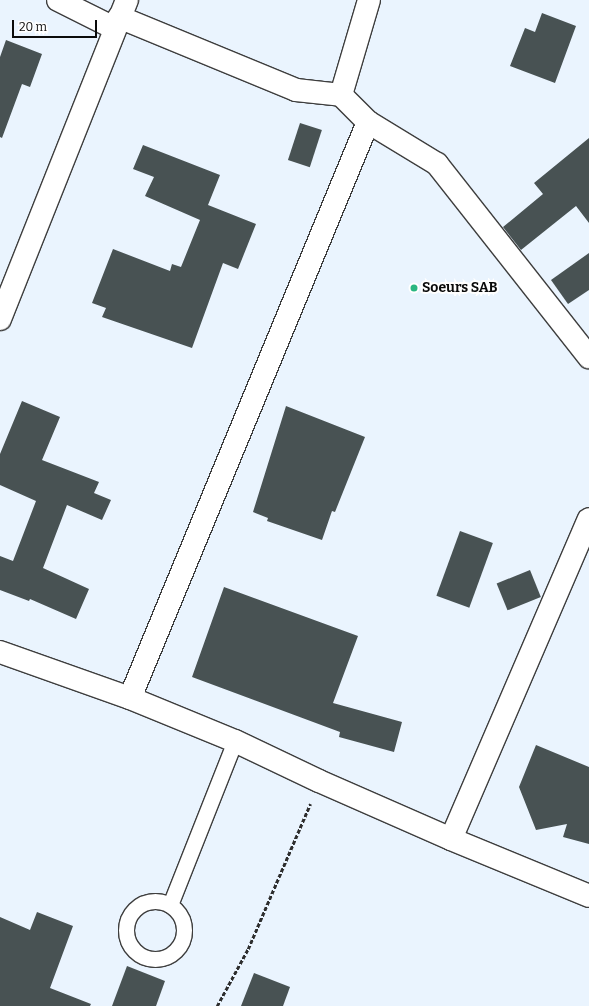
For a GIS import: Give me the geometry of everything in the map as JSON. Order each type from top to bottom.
[{"type":"street","points":[[58,0],[120,15],[296,90],[341,95],[368,122],[437,164],[589,357]]},
{"type":"street","points":[[341,95],[369,0]]},
{"type":"street","points":[[0,319],[120,15]]},
{"type":"street","points":[[130,698],[368,122]]},
{"type":"street","points":[[451,839],[589,519]]},
{"type":"street","points":[[0,652],[130,698],[235,741],[319,781],[451,839],[589,896]]},
{"type":"lane","points":[[170,905],[235,741]]},
{"type":"path","points":[[217,1006],[248,949],[319,781]]},
{"type":"building","points":[[542,13],[576,26],[555,83],[510,66],[525,28],[535,32]]},
{"type":"building","points":[[6,40],[42,54],[30,87],[22,84],[2,138],[0,137],[0,57]]},
{"type":"building","points":[[300,123],[322,130],[310,167],[288,160]]},
{"type":"building","points":[[589,138],[589,223],[576,206],[521,250],[503,227],[543,194],[534,183]]},
{"type":"building","points":[[143,145],[220,175],[208,205],[256,224],[238,269],[223,263],[192,348],[102,317],[106,308],[92,303],[113,249],[170,271],[172,264],[181,267],[200,220],[145,196],[154,177],[133,169]]},
{"type":"building","points":[[589,253],[589,290],[568,304],[551,280]]},
{"type":"building","points":[[22,401],[60,417],[42,460],[99,482],[94,493],[111,500],[102,520],[67,505],[43,568],[89,589],[76,619],[30,599],[29,601],[0,590],[0,556],[13,561],[36,501],[0,485],[0,454]]},
{"type":"building","points":[[286,406],[365,437],[335,512],[332,511],[322,540],[267,521],[268,518],[253,512]]},
{"type":"building","points":[[460,531],[493,543],[469,608],[436,596]]},
{"type":"building","points":[[530,570],[541,597],[507,610],[497,583]]},
{"type":"building","points":[[224,587],[358,636],[333,703],[402,722],[394,752],[339,737],[340,732],[192,677]]},
{"type":"building","points":[[536,745],[589,767],[589,844],[563,837],[567,824],[536,830],[519,787]]},
{"type":"building","points":[[37,912],[73,926],[50,988],[91,1004],[90,1006],[0,1006],[0,917],[30,930]]},
{"type":"building","points":[[127,966],[165,981],[156,1006],[112,1006]]},
{"type":"building","points":[[254,973],[290,987],[283,1006],[241,1006]]},
{"type":"place","name":"Soeurs SAB","points":[[414,288]]}]
